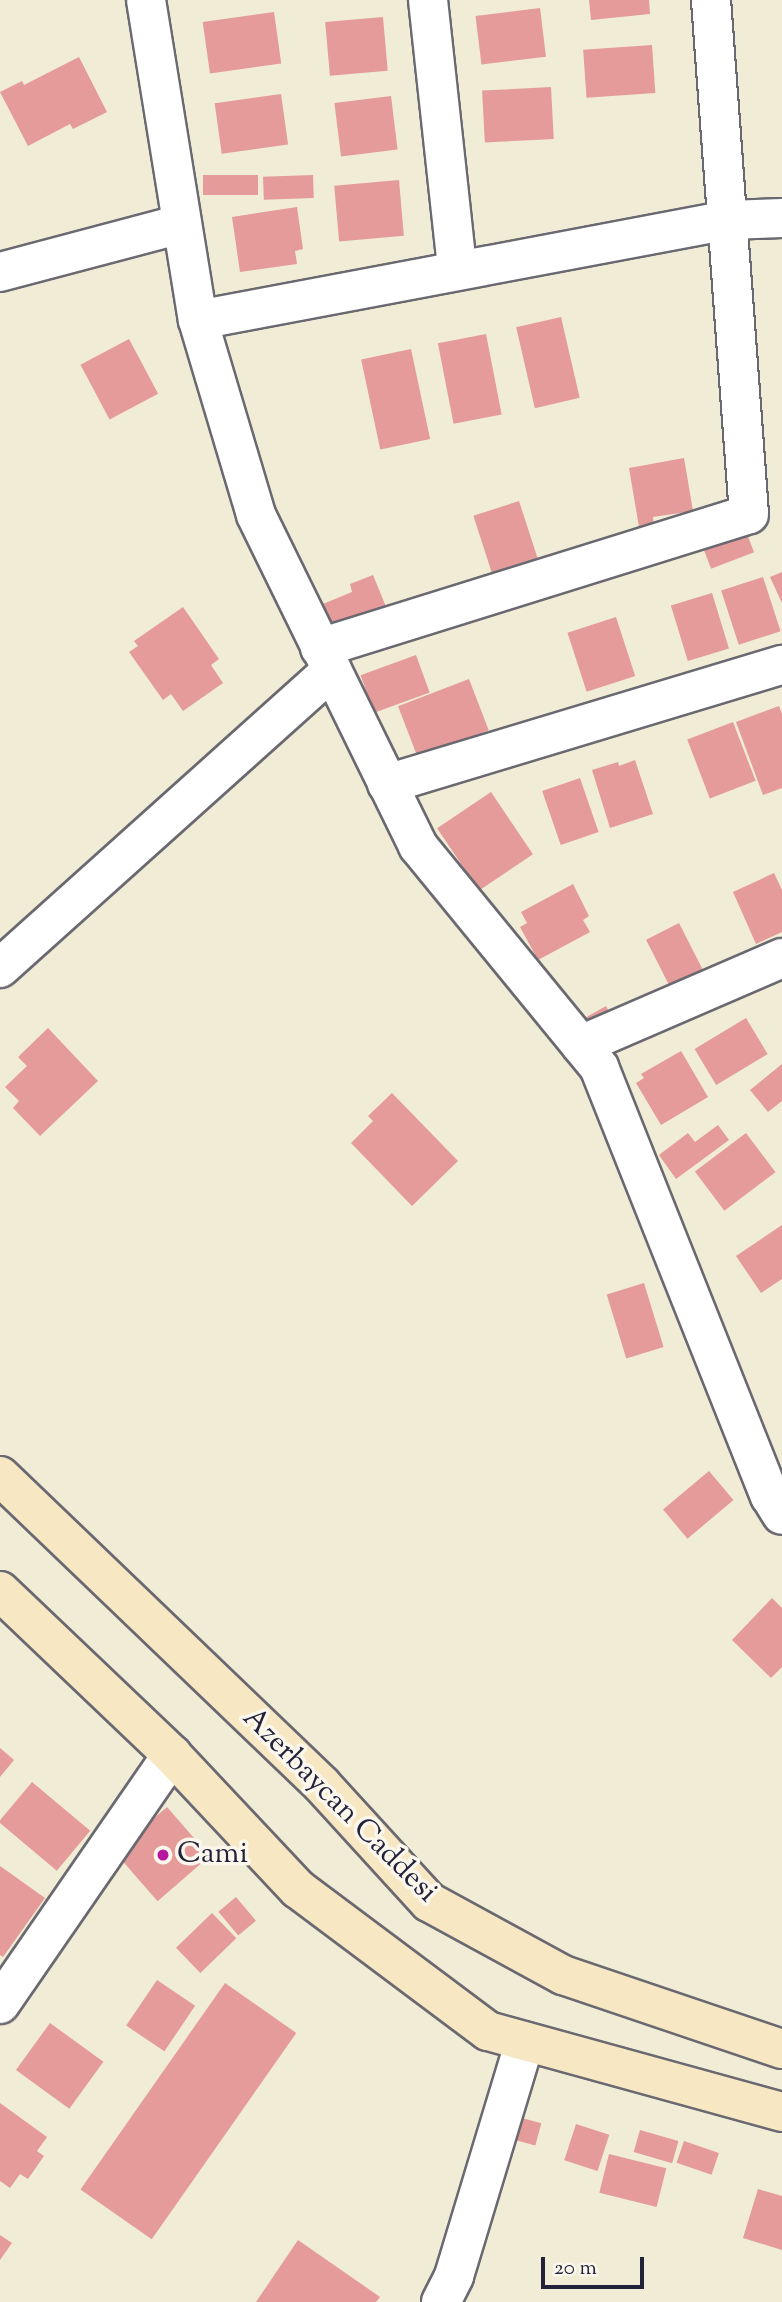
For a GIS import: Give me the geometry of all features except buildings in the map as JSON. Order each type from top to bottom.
[{"type":"main road","name":"Azerbaycan Caddesi","points":[[0,1476],[322,1785],[429,1902],[563,1975],[782,2049]]},
{"type":"main road","points":[[0,1591],[172,1755],[298,1889],[488,2031],[782,2112]]},
{"type":"street","points":[[146,0],[198,320],[256,515],[418,846],[599,1067],[770,1496],[782,1515]]},
{"type":"street","points":[[428,0],[457,270]]},
{"type":"street","points":[[0,968],[326,659],[749,514],[711,0]]},
{"type":"street","points":[[198,320],[729,220],[782,218]]},
{"type":"street","points":[[0,272],[182,224]]},
{"type":"street","points":[[387,784],[782,665]]},
{"type":"street","points":[[581,1045],[782,958]]},
{"type":"street","points":[[0,2004],[172,1755]]},
{"type":"street","points":[[441,2302],[454,2276],[525,2041]]},
{"type":"place","name":"Cami","points":[[163,1855]]}]
